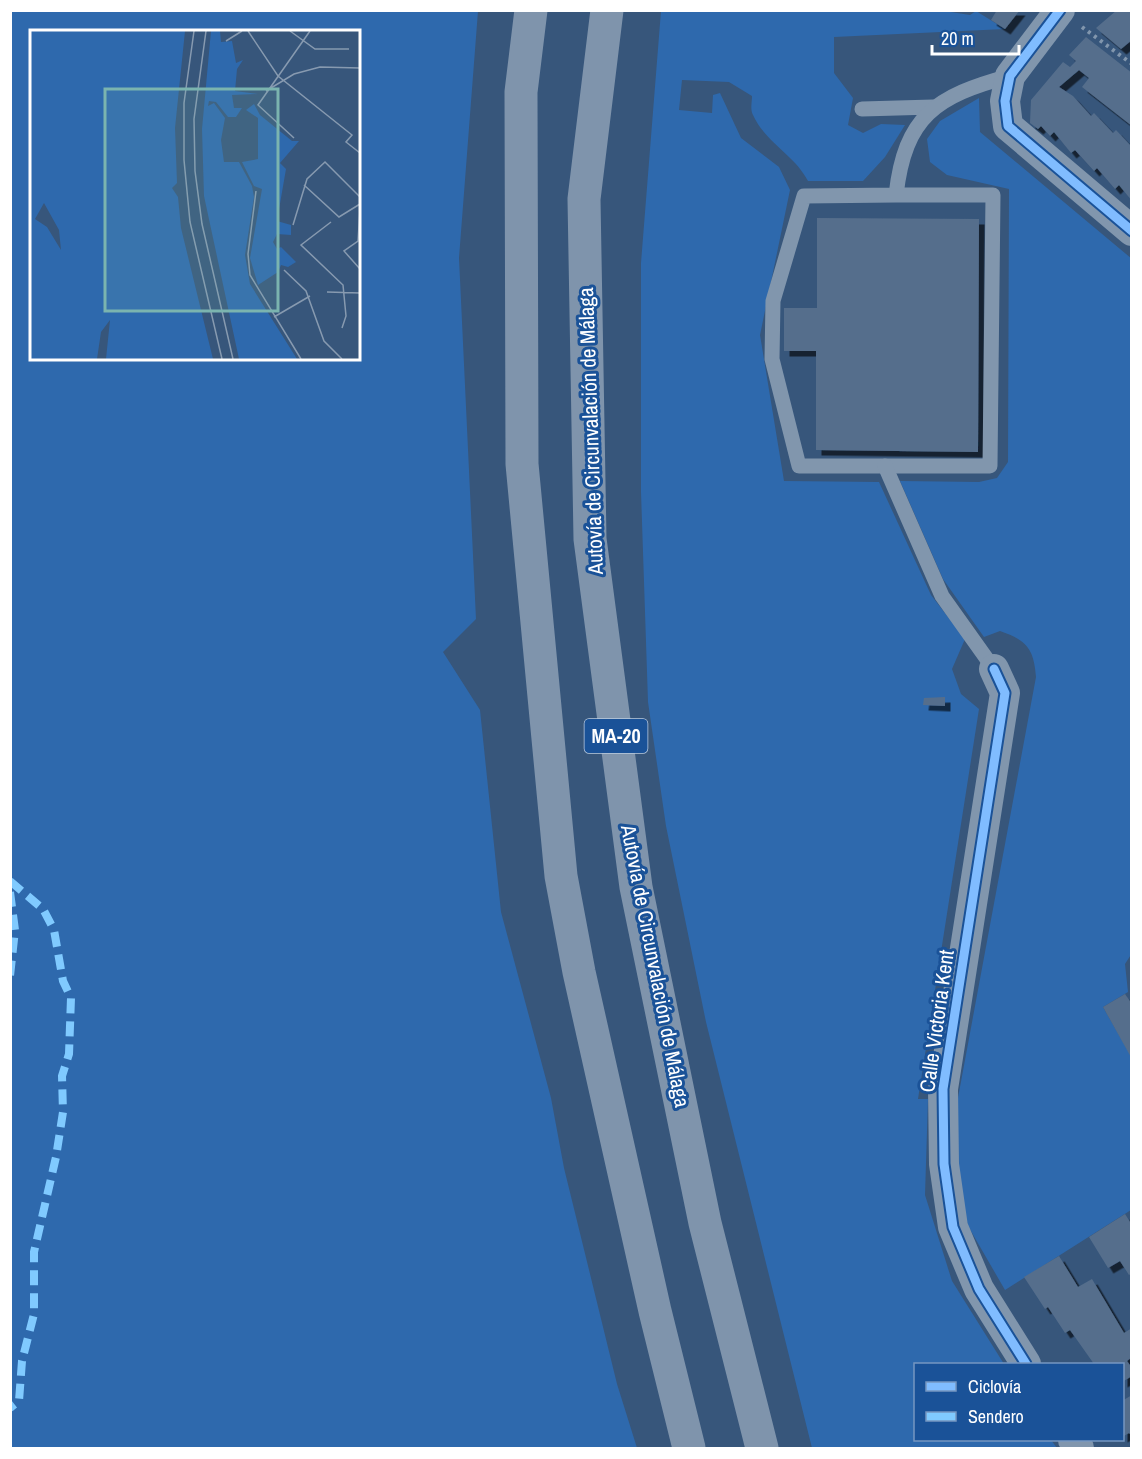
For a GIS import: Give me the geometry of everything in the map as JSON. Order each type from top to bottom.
[{"type":"highway","points":[[531,10],[521,92],[522,464],[561,876],[579,972],[656,1311],[690,1449]]},
{"type":"highway","name":"Autovía de Circunvalación de Málaga","points":[[607,10],[584,199],[590,539],[636,888],[705,1223],[762,1449]]},
{"type":"street","points":[[1062,12],[1010,76],[1005,101],[1008,126],[1131,231]]},
{"type":"street","name":"Calle Victoria Kent","points":[[994,669],[1005,693],[943,1089],[944,1164],[953,1227],[978,1289],[1025,1363]]},
{"type":"lane","points":[[897,195],[900,168],[914,129],[933,107],[973,86],[1010,76]]},
{"type":"lane","points":[[861,109],[933,107]]},
{"type":"lane","points":[[897,195],[993,195],[990,466],[799,466],[772,359],[773,301],[804,196],[897,195]]},
{"type":"lane","points":[[885,466],[942,596],[994,669]]},
{"type":"path","points":[[1062,12],[1131,64]]},
{"type":"shaded area","points":[[938,10],[970,15],[976,11],[1005,29],[834,37],[834,73],[853,98],[848,125],[863,133],[881,124],[905,125],[885,157],[863,181],[808,181],[796,164],[758,125],[752,111],[752,96],[729,82],[682,80],[679,110],[712,113],[713,95],[720,93],[741,138],[779,167],[790,190],[760,335],[784,481],[879,482],[931,595],[965,639],[952,669],[961,694],[979,709],[918,1099],[928,1099],[925,1195],[952,1281],[1003,1363],[914,1363],[914,1441],[1052,1441],[1057,1448],[812,1448],[706,1022],[666,826],[648,702],[641,492],[641,263],[661,11]]},
{"type":"shaded area","points":[[10,11],[478,11],[459,258],[476,619],[443,652],[480,710],[501,912],[551,1098],[564,1168],[617,1384],[637,1448],[11,1448]]},
{"type":"shaded area","points":[[979,98],[980,132],[1132,259],[1132,953],[1125,964],[1128,992],[1103,1007],[1131,1056],[1131,1210],[1005,1290],[968,1226],[954,1173],[955,1114],[1036,677],[1035,667],[1031,652],[1016,638],[1000,631],[984,637],[943,579],[900,481],[979,482],[997,478],[1008,462],[1009,189],[947,175],[930,162],[927,139],[940,121]]},
{"type":"building","points":[[997,10],[1020,10],[1005,29],[991,20]]},
{"type":"building","points":[[1117,10],[1132,10],[1132,40],[1121,49],[1096,28]]},
{"type":"building","points":[[1086,37],[1132,73],[1132,126],[1082,87],[1089,78],[1079,70],[1059,87],[1073,96],[1091,116],[1094,113],[1113,133],[1116,130],[1132,147],[1132,201],[1119,185],[1115,189],[1097,168],[1094,171],[1075,150],[1071,153],[1054,132],[1050,136],[1041,126],[1038,129],[1030,123],[1031,100],[1063,62],[1070,67],[1076,61],[1069,55]]},
{"type":"building","points":[[817,218],[979,219],[978,452],[816,450],[816,351],[784,351],[784,308],[817,308]]},
{"type":"building","points":[[945,697],[945,706],[923,705],[924,698]]},
{"type":"building","points":[[1125,994],[1132,1004],[1132,1059],[1103,1007]]},
{"type":"building","points":[[1125,1214],[1132,1225],[1132,1273],[1129,1275],[1120,1261],[1108,1268],[1089,1237]]},
{"type":"building","points":[[1059,1256],[1078,1287],[1092,1279],[1124,1333],[1132,1328],[1132,1357],[1127,1361],[1132,1368],[1132,1376],[1124,1381],[1124,1363],[1093,1363],[1070,1330],[1065,1333],[1048,1307],[1045,1309],[1024,1277]]},
{"type":"building","points":[[1132,1395],[1132,1436],[1129,1433],[1124,1436],[1124,1400]]},
{"type":"marked path","points":[[10,881],[43,909],[54,930],[63,981],[71,998],[69,1054],[62,1076],[63,1112],[56,1157],[34,1252],[34,1314],[22,1361],[19,1401],[10,1408]]},
{"type":"marked path","points":[[10,892],[15,930],[10,976]]},
{"type":"cycle path","points":[[1060,10],[1010,76],[1005,101],[1008,126],[1132,231]]},
{"type":"cycle path","points":[[994,669],[1005,693],[943,1089],[944,1164],[953,1227],[979,1289],[1025,1363]]}]
